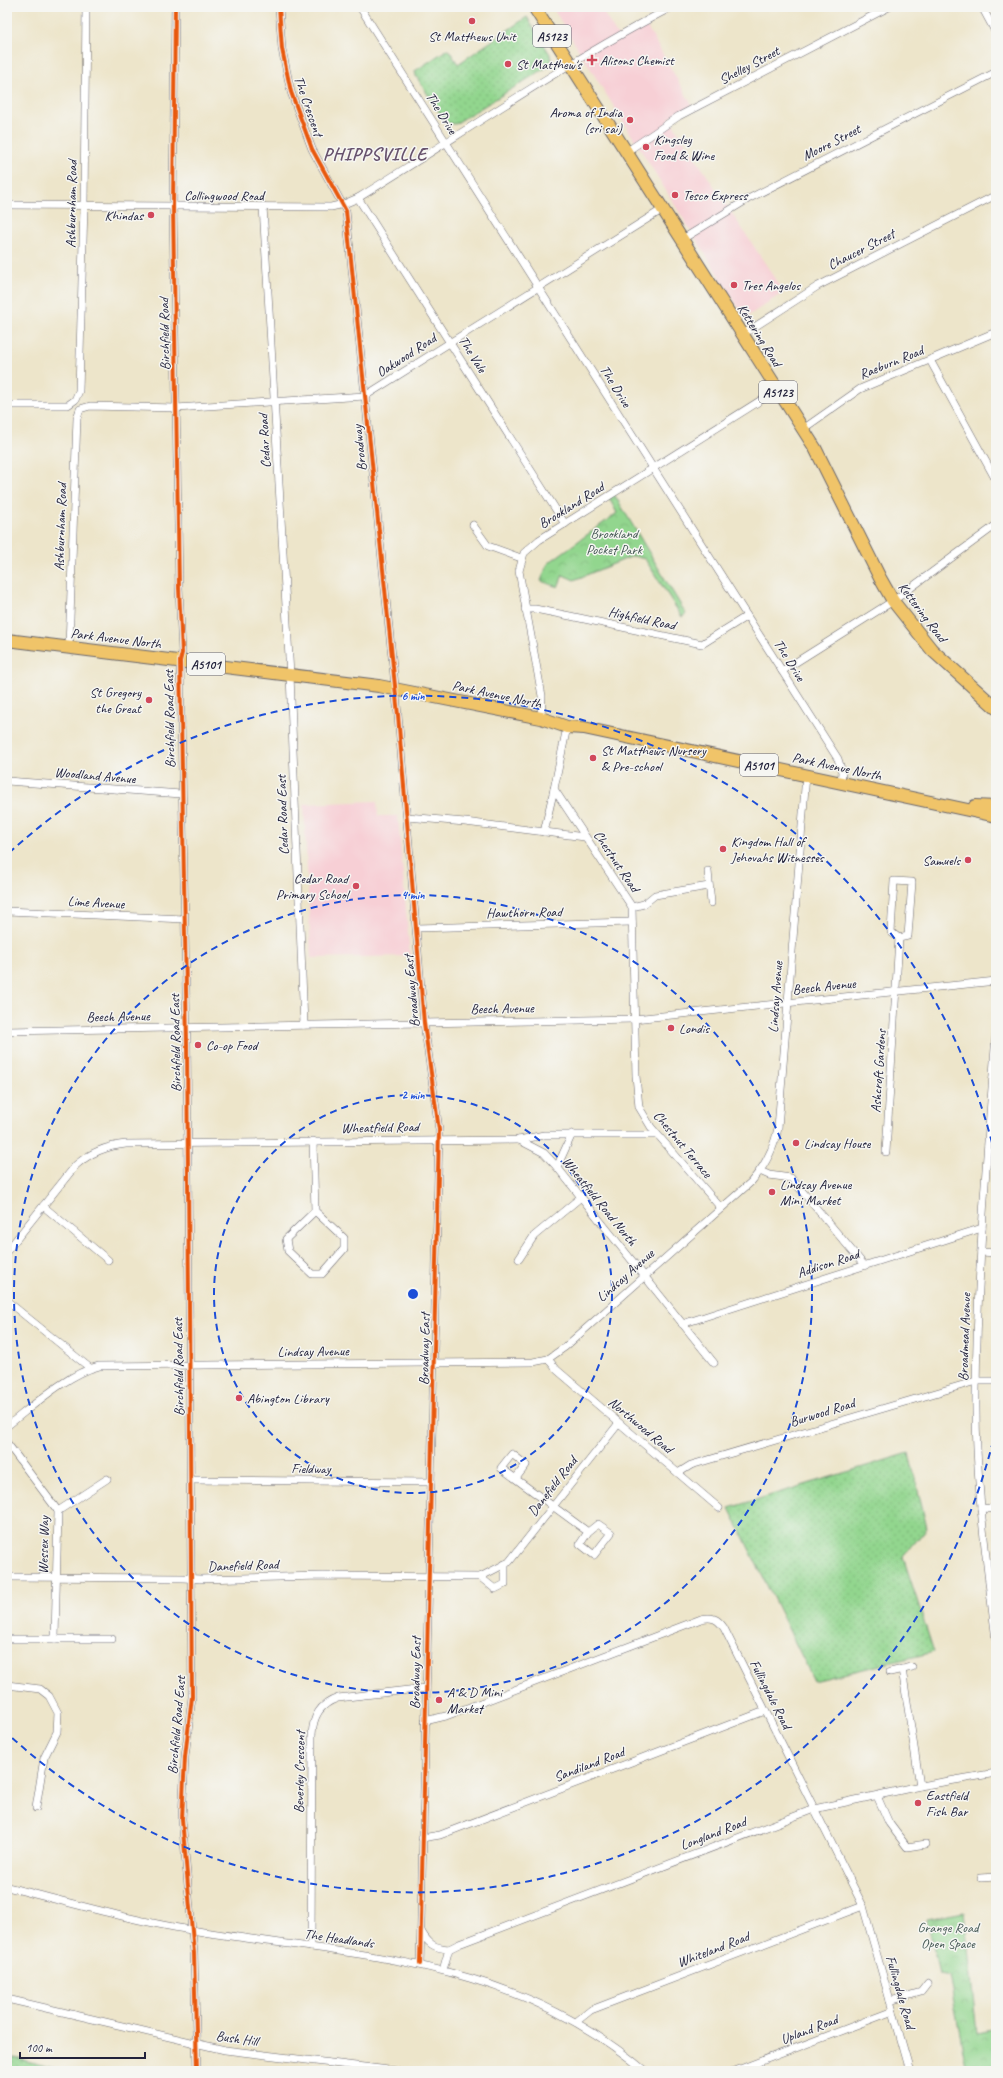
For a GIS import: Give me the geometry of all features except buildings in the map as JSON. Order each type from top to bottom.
[{"type":"main road","name":"Kettering Road","points":[[534,7],[803,429],[828,471],[880,578],[893,601],[932,650],[996,708]]},
{"type":"main road","name":"Park Avenue North","points":[[7,640],[395,689],[541,718],[567,727],[584,728],[841,782],[950,806],[961,810],[996,816]]},
{"type":"main road","name":"Park Avenue North","points":[[950,806],[996,807]]},
{"type":"street","name":"Ashburnham Road","points":[[7,405],[64,406],[72,404],[78,391],[84,205],[86,7]]},
{"type":"street","name":"Birchfield Road","points":[[175,7],[173,206],[182,653],[180,661]]},
{"type":"street","name":"The Crescent","points":[[278,7],[282,49],[291,92],[312,149],[326,177],[344,204]]},
{"type":"street","name":"The Drive","points":[[360,7],[838,759],[842,772],[841,782]]},
{"type":"street","name":"Collingwood Road","points":[[7,205],[331,206],[344,204],[358,198],[638,24],[672,7]]},
{"type":"street","name":"Shelley Street","points":[[626,152],[679,116],[889,7]]},
{"type":"street","points":[[982,7],[996,33]]},
{"type":"street","name":"Moore Street","points":[[682,240],[748,199],[996,72]]},
{"type":"street","name":"Chaucer Street","points":[[742,335],[818,286],[996,195]]},
{"type":"street","name":"The Vale","points":[[358,198],[565,524]]},
{"type":"street","name":"Broadway","points":[[344,204],[346,211],[395,689]]},
{"type":"street","name":"Cedar Road","points":[[263,206],[290,675]]},
{"type":"street","name":"Oakwood Road","points":[[80,409],[90,406],[176,408],[365,396],[663,209]]},
{"type":"street","name":"Raeburn Road","points":[[803,429],[860,389],[996,332]]},
{"type":"street","points":[[930,360],[996,480]]},
{"type":"street","name":"Brookland Road","points":[[522,558],[532,546],[565,524],[777,390]]},
{"type":"street","name":"Ashburnham Road","points":[[69,648],[77,418],[80,409]]},
{"type":"street","points":[[473,525],[488,546],[522,558],[519,571],[542,696],[541,718]]},
{"type":"street","points":[[782,671],[893,601],[996,525]]},
{"type":"street","name":"Highfield Road","points":[[525,609],[536,609],[702,644],[747,616]]},
{"type":"street","name":"Birchfield Road East","points":[[180,661],[186,1028],[192,1697],[184,1764],[182,1819],[192,1930],[197,2071]]},
{"type":"street","name":"Cedar Road East","points":[[290,675],[304,1025]]},
{"type":"street","name":"Broadway East","points":[[395,689],[417,928],[424,1023],[440,1140],[420,1964]]},
{"type":"street","points":[[544,832],[567,727]]},
{"type":"street","name":"Lindsay Avenue","points":[[90,1368],[107,1366],[532,1362],[548,1359],[565,1347],[721,1208],[760,1171],[776,1138],[806,775]]},
{"type":"street","name":"Woodland Avenue","points":[[7,781],[181,794]]},
{"type":"street","name":"Chestnut Road","points":[[554,788],[632,907],[634,1018]]},
{"type":"street","points":[[407,817],[465,822],[585,837]]},
{"type":"street","points":[[708,871],[711,903]]},
{"type":"street","points":[[894,880],[912,882],[908,936],[900,938],[891,932],[894,880]]},
{"type":"street","points":[[632,907],[644,904],[655,895],[709,886]]},
{"type":"street","name":"Lime Avenue","points":[[7,911],[184,919]]},
{"type":"street","name":"Hawthorn Road","points":[[417,928],[632,922]]},
{"type":"street","name":"Ashcroft Gardens","points":[[886,1152],[900,938]]},
{"type":"street","name":"Beech Avenue","points":[[7,1031],[634,1018],[996,981]]},
{"type":"street","name":"Chestnut Terrace","points":[[634,1018],[637,1100],[643,1116],[657,1135],[721,1208]]},
{"type":"street","name":"Broadmead Avenue","points":[[996,1035],[982,1228],[976,1381],[976,1430],[981,1508],[996,1640]]},
{"type":"street","points":[[557,1167],[572,1134]]},
{"type":"street","name":"Wheatfield Road","points":[[7,1251],[76,1165],[97,1151],[118,1144],[519,1140],[544,1135],[657,1135]]},
{"type":"street","name":"Wheatfield Road North","points":[[519,1140],[544,1153],[557,1167],[714,1363]]},
{"type":"street","points":[[313,1141],[315,1211],[344,1238],[344,1249],[322,1274],[312,1274],[288,1251],[286,1239],[315,1211]]},
{"type":"street","points":[[760,1171],[769,1175],[791,1178],[864,1265]]},
{"type":"street","points":[[519,1259],[534,1236],[581,1197]]},
{"type":"street","points":[[43,1206],[108,1260]]},
{"type":"street","name":"Addison Road","points":[[682,1324],[982,1228]]},
{"type":"street","points":[[981,1252],[996,1253]]},
{"type":"street","points":[[7,1301],[90,1368],[69,1380],[7,1426]]},
{"type":"street","name":"Northwood Road","points":[[548,1359],[557,1370],[719,1508]]},
{"type":"street","name":"Burwood Road","points":[[678,1473],[691,1465],[976,1381],[996,1381]]},
{"type":"street","name":"Danefield Road","points":[[7,1577],[480,1577],[509,1562],[619,1423]]},
{"type":"street","name":"Wessex Way","points":[[7,1443],[58,1511],[55,1639]]},
{"type":"street","points":[[516,1478],[552,1507],[588,1532]]},
{"type":"street","points":[[58,1511],[107,1479]]},
{"type":"street","name":"Fieldway","points":[[191,1480],[431,1482]]},
{"type":"street","points":[[981,1508],[996,1509]]},
{"type":"street","points":[[598,1524],[611,1533],[594,1555],[580,1544],[588,1532],[598,1524]]},
{"type":"street","points":[[480,1577],[495,1589],[505,1584],[505,1564]]},
{"type":"street","name":"Fullingdale Road","points":[[425,1721],[446,1716],[701,1619],[709,1617],[718,1620],[724,1628],[863,1906],[910,2071]]},
{"type":"street","points":[[7,1639],[112,1639]]},
{"type":"street","points":[[890,1672],[912,1667]]},
{"type":"street","points":[[902,1669],[920,1786]]},
{"type":"street","points":[[7,1685],[33,1688],[45,1692],[53,1702],[58,1713],[57,1732],[44,1758],[36,1808]]},
{"type":"street","name":"Beverley Crescent","points":[[311,1947],[312,1735],[315,1718],[321,1707],[328,1701],[338,1698],[426,1688]]},
{"type":"street","name":"Sandiland Road","points":[[422,1838],[440,1835],[766,1711]]},
{"type":"street","name":"Longland Road","points":[[449,1949],[814,1809],[920,1786],[996,1773]]},
{"type":"street","points":[[877,1796],[889,1823],[907,1847],[926,1844]]},
{"type":"street","points":[[981,1878],[996,1877]]},
{"type":"street","name":"The Headlands","points":[[7,1887],[192,1930],[420,1964],[443,1970],[516,1992],[576,2022],[623,2053],[645,2071]]},
{"type":"street","name":"Whiteland Road","points":[[576,2022],[591,2010],[863,1906]]},
{"type":"street","points":[[420,1931],[429,1944],[439,1948],[449,1949],[443,1970]]},
{"type":"street","points":[[890,2001],[921,1992],[928,1983]]},
{"type":"street","name":"Bush Hill","points":[[7,2000],[225,2050],[397,2071]]},
{"type":"street","name":"Upland Road","points":[[735,2071],[893,2011]]},
{"type":"shaded area","points":[[552,7],[600,7],[619,38],[646,25],[692,105],[669,118],[784,292],[745,318]]},
{"type":"shaded area","name":"Cedar Road Primary School","points":[[377,801],[378,816],[398,816],[410,956],[311,958],[304,804]]},
{"type":"green space","points":[[527,17],[551,56],[552,64],[455,124],[446,123],[416,76],[415,71],[448,49],[458,64]]},
{"type":"green space","name":"Brookland Pocket Park","points":[[614,494],[686,614],[682,617],[645,559],[633,556],[574,580],[563,575],[558,587],[541,581],[547,565],[551,561],[617,513],[609,498]]},
{"type":"green space","points":[[909,1453],[927,1528],[903,1557],[934,1652],[814,1681],[729,1508]]},
{"type":"green space","name":"Grange Road Open Space","points":[[964,1912],[977,2033],[996,2029],[996,2071],[967,2071],[949,1976],[939,1974],[927,1919]]},
{"type":"green space","points":[[7,2056],[66,2071],[7,2071]]},
{"type":"cycle path","points":[[175,7],[173,206],[179,588],[182,653],[180,661],[187,1044],[192,1697],[185,1757],[182,1819],[194,1953],[197,2071]]},
{"type":"cycle path","points":[[279,7],[282,49],[291,92],[312,149],[346,211],[398,715],[424,1023],[439,1130],[420,1964]]},
{"type":"place","name":"St Matthews Unit","points":[[472,21]]},
{"type":"place","name":"Alisons Chemist","points":[[592,60]]},
{"type":"place","name":"St Matthew's","points":[[508,64]]},
{"type":"place","name":"Aroma of India (sri sai)","points":[[630,120]]},
{"type":"place","name":"Kingsley Food & Wine","points":[[646,147]]},
{"type":"place","name":"Tesco Express","points":[[675,195]]},
{"type":"place","name":"Khindas","points":[[151,215]]},
{"type":"place","name":"Tres Angelos","points":[[734,285]]},
{"type":"place","name":"St Gregory the Great","points":[[149,700]]},
{"type":"place","name":"St Matthews Nursery & Pre-school","points":[[593,758]]},
{"type":"place","name":"Kingdom Hall of Jehovahs Witnesses","points":[[723,849]]},
{"type":"place","name":"Samuels","points":[[968,860]]},
{"type":"place","name":"Cedar Road Primary School","points":[[356,886]]},
{"type":"place","name":"Londis","points":[[671,1028]]},
{"type":"place","name":"Co-op Food","points":[[198,1045]]},
{"type":"place","name":"Lindsay House","points":[[796,1143]]},
{"type":"place","name":"Lindsay Avenue Mini Market","points":[[772,1192]]},
{"type":"place","name":"Abington Library","points":[[239,1398]]},
{"type":"place","name":"A & D Mini Market","points":[[439,1700]]},
{"type":"place","name":"Eastfield Fish Bar","points":[[918,1803]]},
{"type":"district","name":"PHIPPSVILLE","points":[[375,154]]}]
